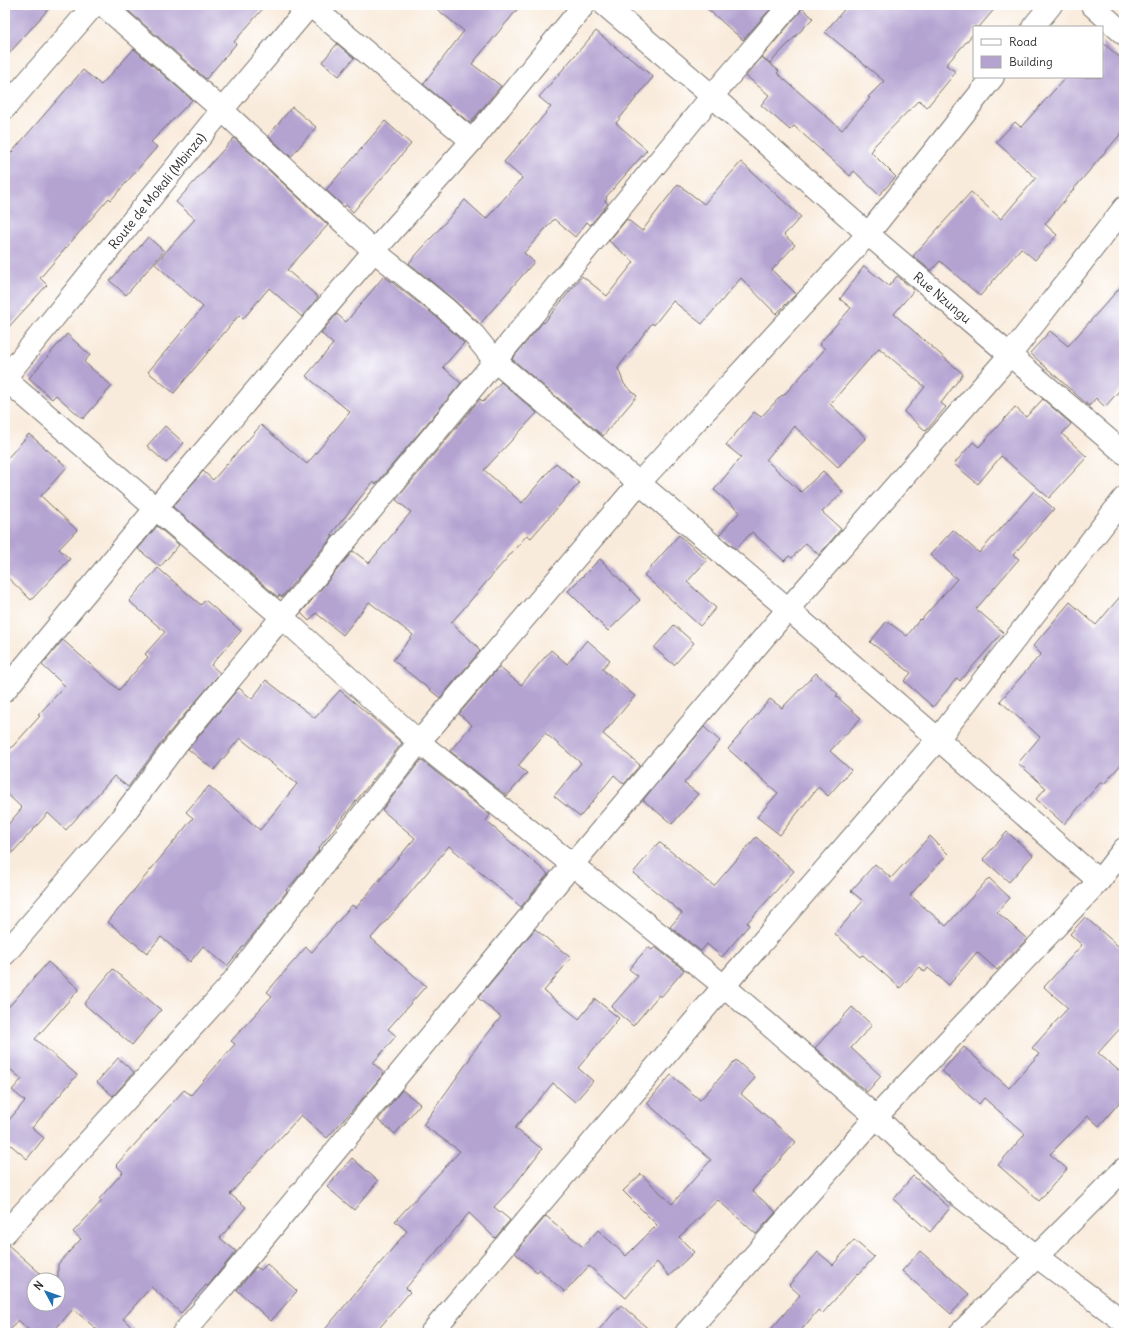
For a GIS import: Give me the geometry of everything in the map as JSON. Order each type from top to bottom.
[{"type":"street","points":[[5,108],[94,5]]},
{"type":"street","points":[[103,5],[222,110],[374,251],[446,309],[474,335],[495,361],[640,482],[788,609],[1099,881]]},
{"type":"street","points":[[310,5],[472,141]]},
{"type":"street","name":"Route de Mokali (Mbinza)","points":[[5,379],[222,110],[310,5]]},
{"type":"street","points":[[5,690],[156,508],[374,251],[472,141],[584,5]]},
{"type":"street","name":"Rue Nzungu","points":[[605,5],[712,96],[868,234],[1124,453]]},
{"type":"street","points":[[5,954],[118,822],[178,742],[495,361],[712,96],[790,5]]},
{"type":"street","points":[[1034,26],[1051,5]]},
{"type":"street","points":[[1092,5],[1124,34]]},
{"type":"street","points":[[5,1233],[226,990],[419,742],[640,482],[868,234],[992,78]]},
{"type":"street","points":[[183,1333],[223,1287],[572,865],[788,609],[1010,355],[1124,208]]},
{"type":"street","points":[[5,379],[282,617],[419,742],[724,986],[876,1117],[952,1190],[1036,1256],[1124,1322]]},
{"type":"street","points":[[431,1333],[724,986],[938,739],[1124,498]]},
{"type":"street","points":[[686,1333],[876,1117],[1099,881],[1124,849]]},
{"type":"street","points":[[960,1333],[1124,1169]]},
{"type":"building","points":[[5,5],[52,5],[5,58]]},
{"type":"building","points":[[122,5],[266,5],[234,42],[236,44],[206,79]]},
{"type":"building","points":[[432,5],[521,5],[472,64],[501,86],[470,123],[423,84],[464,31]]},
{"type":"building","points":[[703,5],[774,5],[743,40]]},
{"type":"building","points":[[848,5],[998,5],[980,26],[973,26],[973,34],[946,65],[956,72],[927,107],[919,100],[873,147],[874,148],[871,152],[896,177],[879,195],[854,171],[850,176],[794,126],[790,130],[761,105],[769,95],[746,76],[762,57],[779,71],[777,73],[842,130],[870,98],[868,97],[884,81],[825,32]]},
{"type":"building","points":[[802,8],[813,18],[770,63],[762,57]]},
{"type":"building","points":[[596,31],[653,77],[616,123],[647,150],[606,197],[607,198],[605,201],[608,204],[590,225],[587,222],[575,237],[554,219],[524,253],[534,262],[480,324],[454,300],[409,263],[465,200],[486,219],[522,178],[504,162],[551,107],[539,97]]},
{"type":"building","points":[[1103,43],[1124,61],[1124,130],[1045,224],[1057,235],[1035,260],[1021,248],[980,296],[940,261],[931,271],[913,256],[971,192],[1001,219],[1036,178],[996,142],[1015,122],[1021,127],[1065,78],[1103,78]]},
{"type":"building","points":[[337,44],[354,58],[339,76],[322,62]]},
{"type":"building","points":[[134,49],[192,100],[151,142],[157,147],[111,200],[109,198],[40,278],[47,285],[5,331],[5,160],[83,70],[101,85]]},
{"type":"building","points":[[292,107],[316,127],[291,157],[268,136]]},
{"type":"building","points":[[385,121],[411,144],[353,212],[346,205],[344,207],[326,190]]},
{"type":"building","points":[[234,138],[328,225],[287,270],[318,297],[302,317],[269,288],[243,319],[239,315],[174,393],[148,372],[203,307],[155,264],[195,219],[176,202]]},
{"type":"building","points":[[741,162],[801,217],[784,235],[795,245],[772,270],[796,294],[776,314],[741,278],[702,324],[673,301],[654,325],[652,323],[618,368],[624,384],[637,396],[603,436],[512,359],[543,322],[544,323],[582,276],[607,296],[634,262],[609,241],[627,219],[642,231],[678,184],[704,204]]},
{"type":"building","points":[[148,237],[164,251],[126,295],[110,281]]},
{"type":"building","points":[[864,266],[889,286],[897,276],[914,290],[894,314],[963,374],[941,403],[946,407],[926,431],[904,412],[925,387],[879,348],[830,404],[866,438],[838,467],[794,426],[766,460],[801,492],[823,471],[843,492],[822,512],[841,529],[819,555],[806,543],[792,558],[789,556],[784,561],[752,532],[736,549],[719,535],[740,512],[714,490],[741,457],[726,445],[754,412],[761,417],[782,395],[783,396],[825,349],[819,344],[851,308],[840,299]]},
{"type":"building","points":[[384,276],[438,318],[464,343],[443,367],[461,383],[376,484],[373,482],[331,534],[333,536],[282,597],[279,595],[278,597],[173,507],[203,471],[213,480],[261,425],[307,464],[350,412],[306,376],[333,344],[321,333],[337,314],[346,322]]},
{"type":"building","points":[[1124,283],[1124,385],[1105,407],[1096,398],[1089,406],[1030,353],[1050,331],[1068,346]]},
{"type":"building","points":[[67,334],[90,355],[84,362],[112,386],[83,419],[56,395],[52,399],[29,378]]},
{"type":"building","points":[[501,382],[537,413],[484,470],[522,503],[556,463],[579,483],[531,538],[527,535],[451,623],[478,647],[477,648],[480,651],[440,698],[393,660],[413,635],[369,602],[343,635],[316,613],[309,621],[301,613],[353,551],[369,563],[411,512],[396,500],[480,399],[483,402]]},
{"type":"building","points":[[1043,399],[1071,424],[1062,434],[1087,457],[1049,498],[1001,456],[978,484],[954,464],[973,442],[979,447],[1015,407],[1026,417]]},
{"type":"building","points":[[165,426],[184,443],[166,463],[147,446]]},
{"type":"building","points":[[29,434],[67,467],[41,496],[77,530],[59,549],[70,559],[31,600],[5,575],[5,461]]},
{"type":"building","points":[[1034,491],[1054,509],[1013,555],[1019,559],[976,609],[1003,632],[960,681],[957,678],[933,707],[904,681],[911,673],[870,642],[887,621],[907,636],[920,619],[921,620],[957,579],[930,555],[953,530],[979,553]]},
{"type":"building","points":[[157,526],[179,545],[160,567],[138,549]]},
{"type":"building","points":[[679,535],[707,560],[687,582],[716,608],[700,626],[644,575]]},
{"type":"building","points":[[600,559],[640,600],[608,631],[568,591]]},
{"type":"building","points":[[158,568],[201,605],[205,600],[241,631],[211,665],[220,673],[168,734],[128,787],[114,776],[66,830],[48,813],[5,861],[5,828],[22,808],[5,792],[5,755],[40,716],[38,715],[65,686],[42,665],[63,640],[119,690],[148,657],[145,654],[165,632],[129,601]]},
{"type":"building","points":[[1124,592],[1124,761],[1104,784],[1101,782],[1064,824],[1036,799],[1046,788],[1018,763],[1040,737],[1000,701],[1041,654],[1033,646],[1070,602],[1096,625]]},
{"type":"building","points":[[674,625],[694,643],[674,665],[654,648]]},
{"type":"building","points":[[587,640],[610,660],[602,669],[635,696],[603,734],[640,765],[624,784],[614,775],[580,817],[554,796],[581,763],[545,733],[518,766],[527,773],[507,796],[450,751],[472,725],[459,714],[499,667],[521,685],[551,650],[567,664]]},
{"type":"building","points":[[816,673],[838,694],[836,696],[861,718],[830,751],[851,770],[828,796],[818,787],[780,835],[757,817],[778,793],[728,749],[770,699],[782,708]]},
{"type":"building","points":[[266,680],[315,718],[340,690],[402,743],[318,849],[319,850],[294,882],[286,890],[287,891],[256,931],[227,966],[203,946],[190,962],[161,937],[147,953],[108,922],[193,818],[186,812],[209,786],[260,830],[297,784],[240,738],[214,770],[188,749],[239,688],[252,699]]},
{"type":"building","points":[[704,727],[720,741],[684,783],[698,794],[672,824],[643,800]]},
{"type":"building","points":[[421,760],[490,815],[486,821],[548,874],[521,907],[449,846],[371,938],[426,986],[388,1029],[396,1036],[373,1063],[384,1073],[327,1138],[301,1115],[230,1194],[246,1207],[220,1238],[236,1251],[208,1286],[206,1285],[181,1313],[151,1287],[123,1319],[139,1333],[101,1333],[73,1309],[52,1333],[32,1333],[18,1320],[8,1333],[5,1333],[5,1245],[8,1245],[39,1272],[26,1272],[26,1312],[66,1312],[66,1272],[58,1272],[58,1264],[81,1239],[73,1232],[102,1201],[99,1199],[123,1172],[116,1165],[184,1090],[191,1095],[235,1044],[231,1041],[272,996],[267,992],[306,947],[312,952],[352,905],[356,908],[415,838],[382,810]]},
{"type":"building","points":[[1007,832],[1033,855],[1009,882],[983,859]]},
{"type":"building","points":[[930,836],[948,854],[910,895],[946,926],[989,878],[1010,898],[997,912],[1027,939],[997,970],[977,952],[949,985],[928,968],[925,972],[919,967],[900,988],[863,955],[861,957],[835,934],[863,901],[851,891],[875,864],[891,878]]},
{"type":"building","points":[[756,837],[794,871],[747,923],[749,925],[722,957],[707,944],[701,951],[670,927],[682,913],[633,873],[659,842],[714,886]]},
{"type":"building","points":[[1085,917],[1124,951],[1124,1024],[1098,1053],[1124,1075],[1124,1097],[1099,1126],[1088,1116],[1050,1154],[1067,1169],[1039,1201],[998,1165],[1025,1134],[984,1098],[979,1104],[942,1071],[964,1047],[1009,1088],[1039,1054],[1032,1048],[1068,1008],[1044,987],[1082,945],[1070,934]]},
{"type":"building","points":[[535,929],[571,958],[544,991],[579,1019],[595,999],[619,1018],[578,1068],[593,1081],[575,1102],[553,1083],[515,1128],[542,1149],[513,1187],[494,1207],[510,1220],[495,1238],[469,1213],[406,1288],[410,1292],[375,1333],[322,1333],[407,1231],[395,1221],[460,1151],[423,1125],[471,1057],[470,1056],[501,1017],[478,998]]},
{"type":"building","points":[[648,947],[652,950],[655,947],[684,970],[661,997],[659,995],[633,1026],[611,1007],[638,976],[629,969]]},
{"type":"building","points":[[48,962],[79,989],[35,1039],[77,1075],[32,1128],[44,1138],[27,1159],[5,1140],[5,1125],[25,1101],[12,1090],[22,1079],[5,1065],[5,1011]]},
{"type":"building","points":[[113,969],[161,1010],[132,1045],[84,1004]]},
{"type":"building","points":[[852,1007],[872,1025],[851,1048],[881,1076],[867,1092],[815,1048]]},
{"type":"building","points":[[118,1058],[134,1072],[113,1096],[97,1082]]},
{"type":"building","points":[[736,1060],[755,1078],[741,1094],[796,1142],[752,1191],[776,1212],[756,1234],[718,1200],[679,1237],[694,1252],[669,1276],[657,1262],[626,1298],[589,1266],[565,1292],[539,1269],[537,1272],[515,1253],[546,1216],[583,1247],[598,1230],[626,1256],[657,1225],[623,1191],[641,1174],[672,1204],[711,1160],[647,1103],[671,1075],[700,1100]]},
{"type":"building","points":[[402,1090],[420,1104],[395,1134],[378,1120]]},
{"type":"building","points":[[352,1158],[378,1181],[354,1210],[327,1187]]},
{"type":"building","points":[[913,1176],[950,1208],[930,1232],[893,1199]]},
{"type":"building","points":[[854,1240],[874,1257],[859,1274],[858,1273],[822,1314],[818,1310],[799,1333],[768,1333],[800,1295],[789,1285],[818,1252],[833,1265]]},
{"type":"building","points":[[920,1251],[969,1294],[951,1314],[902,1271]]},
{"type":"building","points":[[267,1264],[297,1291],[271,1321],[237,1290],[256,1267],[261,1270]]},
{"type":"building","points":[[621,1305],[653,1333],[596,1333]]}]
